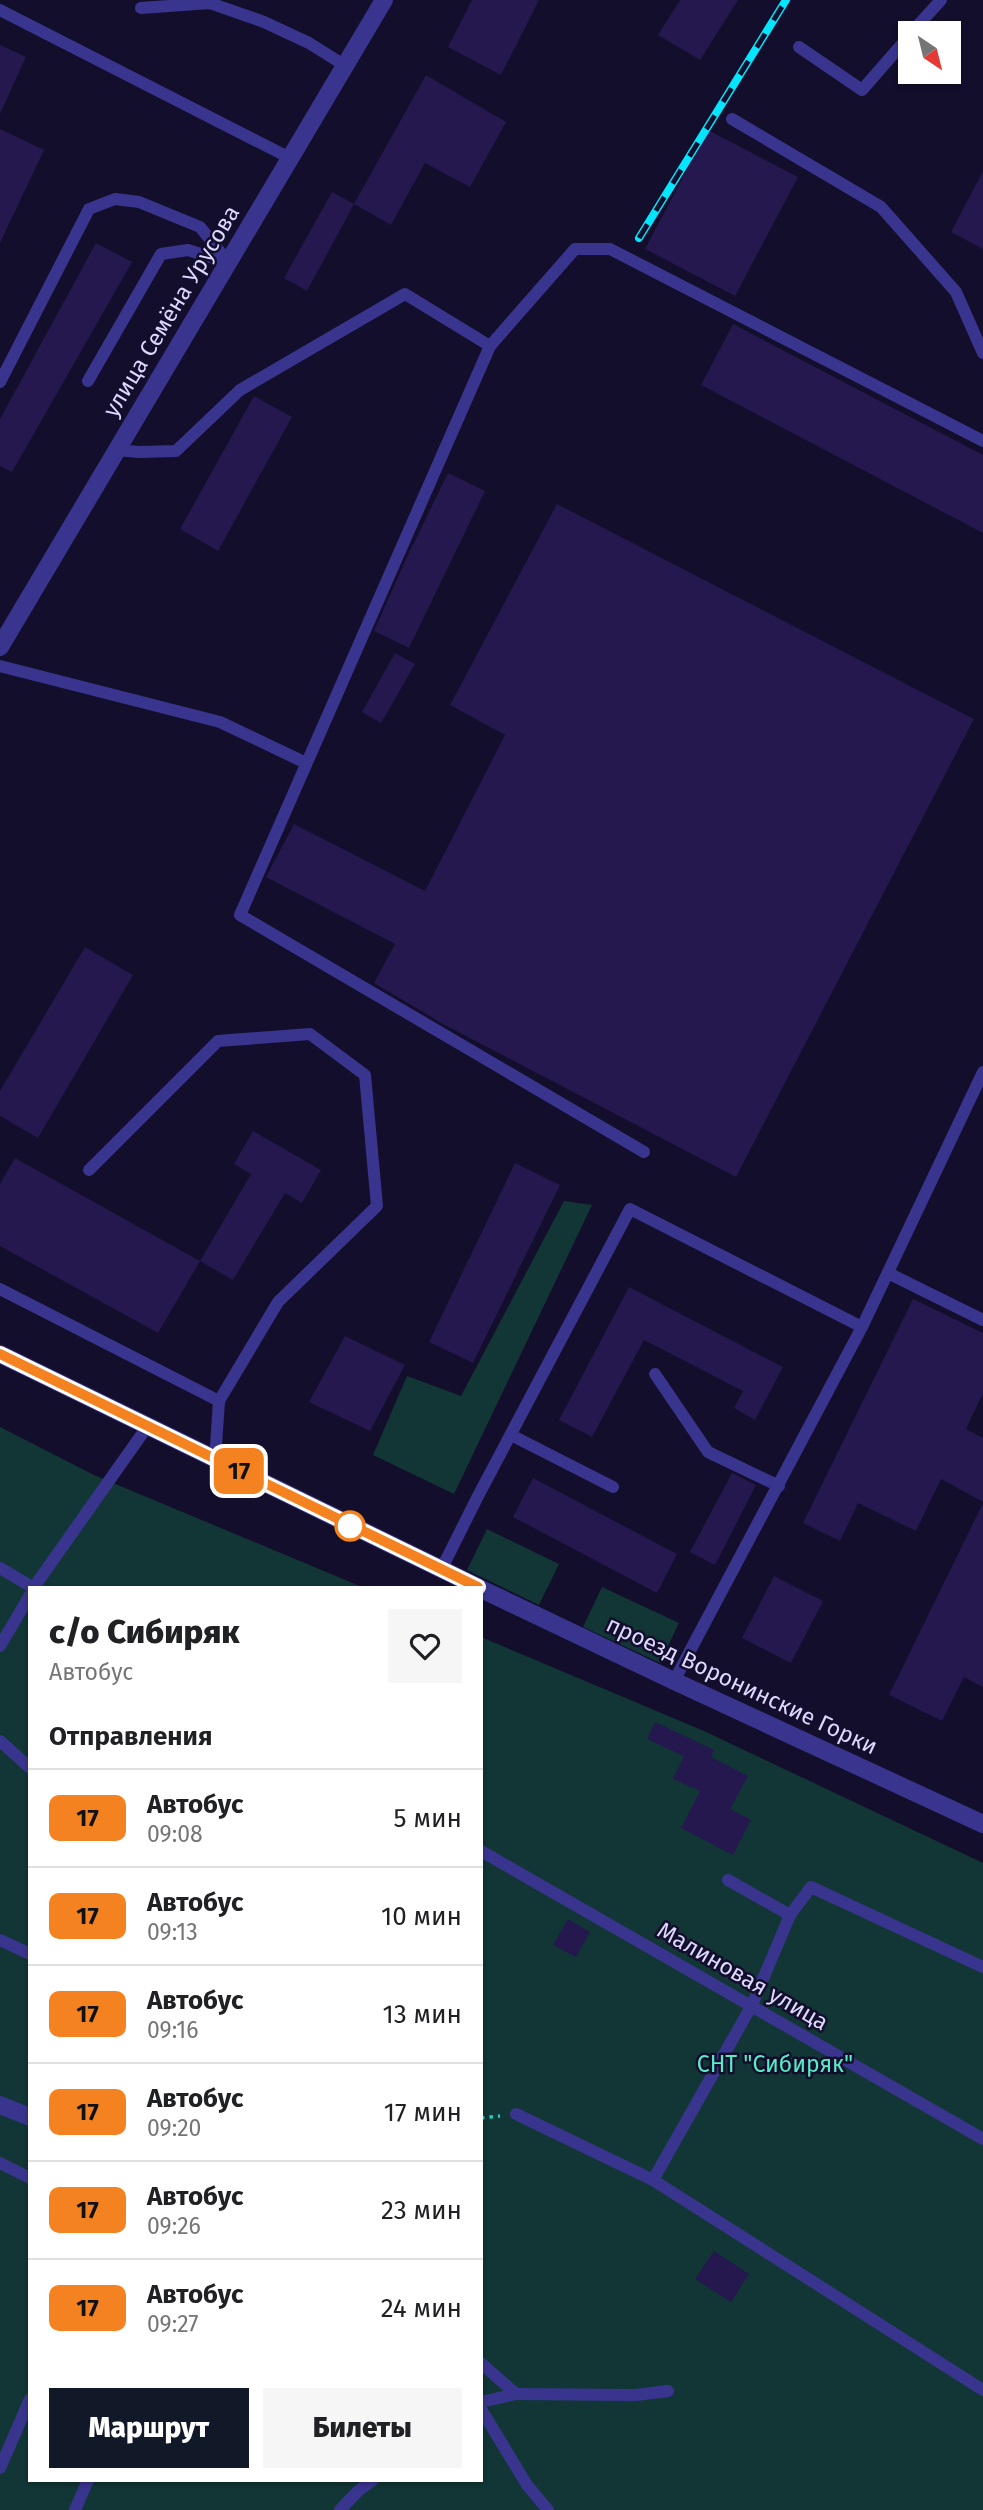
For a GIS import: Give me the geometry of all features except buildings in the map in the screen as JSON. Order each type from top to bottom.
[{"type":"street","name":"улица Семёна Урусова","points":[[0,647],[384,0]]},
{"type":"street","name":"проезд Воронинские Горки","points":[[0,1354],[476,1586]]},
{"type":"street","name":"проезд Воронинские Горки","points":[[483,1589],[983,1824]]},
{"type":"street","points":[[0,2105],[28,2116]]},
{"type":"lane","points":[[922,21],[941,0]]},
{"type":"lane","points":[[141,8],[210,4],[264,22],[309,43],[344,65]]},
{"type":"lane","points":[[0,10],[289,158]]},
{"type":"lane","points":[[799,47],[862,90],[898,49]]},
{"type":"lane","points":[[732,119],[881,206],[956,292],[983,353]]},
{"type":"lane","points":[[0,382],[89,209],[115,198],[139,202],[200,227],[229,263]]},
{"type":"lane","points":[[645,1152],[240,915],[490,346],[575,249],[610,249],[983,441]]},
{"type":"lane","points":[[88,380],[161,254],[188,250],[229,263]]},
{"type":"lane","points":[[117,450],[176,451],[240,390],[405,294],[490,346]]},
{"type":"lane","points":[[0,666],[220,722],[306,763]]},
{"type":"lane","points":[[89,1170],[218,1041],[310,1034],[365,1075],[377,1206],[278,1302],[219,1401],[215,1460]]},
{"type":"lane","points":[[674,1681],[862,1327],[983,1073]]},
{"type":"lane","points":[[442,1570],[630,1209],[862,1327]]},
{"type":"lane","points":[[888,1273],[983,1320]]},
{"type":"lane","points":[[0,1289],[219,1401]]},
{"type":"lane","points":[[655,1374],[708,1452],[779,1486]]},
{"type":"lane","points":[[34,1586],[146,1427]]},
{"type":"lane","points":[[511,1435],[613,1487]]},
{"type":"lane","points":[[0,1568],[31,1586]]},
{"type":"lane","points":[[0,1646],[28,1598]]},
{"type":"lane","points":[[0,1741],[28,1766]]},
{"type":"lane","name":"Малиновая улица","points":[[483,1852],[983,2139]]},
{"type":"lane","points":[[728,1880],[790,1915]]},
{"type":"lane","points":[[653,2180],[752,2005],[790,1915],[811,1887],[983,1967]]},
{"type":"lane","points":[[0,1940],[28,1953]]},
{"type":"lane","points":[[516,2114],[653,2180],[983,2390]]},
{"type":"lane","points":[[0,2163],[28,2177]]},
{"type":"lane","points":[[483,2365],[516,2394]]},
{"type":"lane","points":[[483,2402],[516,2394],[636,2396],[668,2391]]},
{"type":"lane","points":[[0,2468],[28,2404]]},
{"type":"lane","points":[[483,2412],[527,2485],[548,2510]]},
{"type":"lane","points":[[75,2510],[87,2482]]},
{"type":"lane","points":[[340,2510],[370,2482]]},
{"type":"green space","points":[[564,1201],[592,1205],[454,1494],[373,1455],[407,1376],[461,1396]]},
{"type":"green space","name":"СНТ \"Сибиряк\"","points":[[0,1427],[94,1475],[360,1586],[28,1586],[28,2482],[483,2482],[483,1638],[704,1731],[983,1863],[983,2510],[0,2510]]},
{"type":"green space","points":[[487,1529],[559,1564],[539,1605],[467,1570]]},
{"type":"green space","points":[[602,1587],[679,1623],[660,1663],[583,1627]]},
{"type":"railway","points":[[639,238],[786,0]]},
{"type":"bus line","name":"17","points":[[0,1354],[476,1586]]}]
